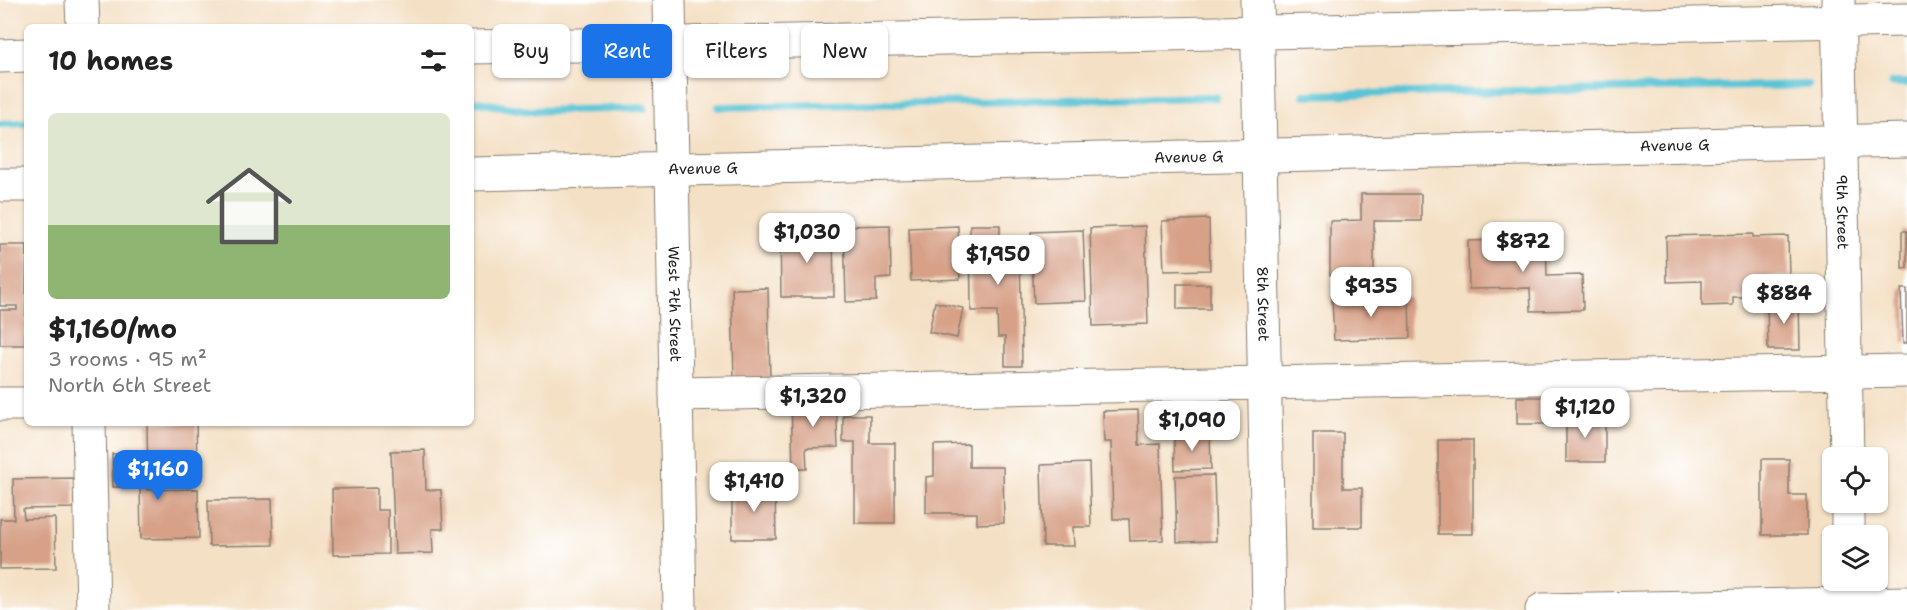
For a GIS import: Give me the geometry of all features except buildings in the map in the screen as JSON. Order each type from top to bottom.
[{"type":"street","points":[[82,0],[82,24]]},
{"type":"street","name":"West 7th Street","points":[[669,0],[670,24]]},
{"type":"street","name":"8th Street","points":[[1257,0],[1269,610]]},
{"type":"street","points":[[672,43],[1257,32],[1839,11],[1907,20]]},
{"type":"street","name":"9th Street","points":[[1839,11],[1847,447]]},
{"type":"street","points":[[474,47],[582,45]]},
{"type":"street","points":[[0,56],[24,55]]},
{"type":"street","name":"West 7th Street","points":[[671,78],[680,610]]},
{"type":"street","name":"Avenue G","points":[[474,174],[1907,140]]},
{"type":"street","points":[[0,185],[24,185]]},
{"type":"street","points":[[676,394],[1907,371]]},
{"type":"street","points":[[0,404],[24,404]]},
{"type":"street","points":[[89,426],[93,610]]},
{"type":"street","points":[[1542,610],[1849,592],[1907,603]]},
{"type":"waterway","points":[[1892,83],[1907,83]]},
{"type":"waterway","points":[[1304,95],[1808,85]]},
{"type":"waterway","points":[[719,107],[1216,97]]},
{"type":"waterway","points":[[474,102],[529,111],[644,108]]},
{"type":"waterway","points":[[0,124],[24,123]]}]
